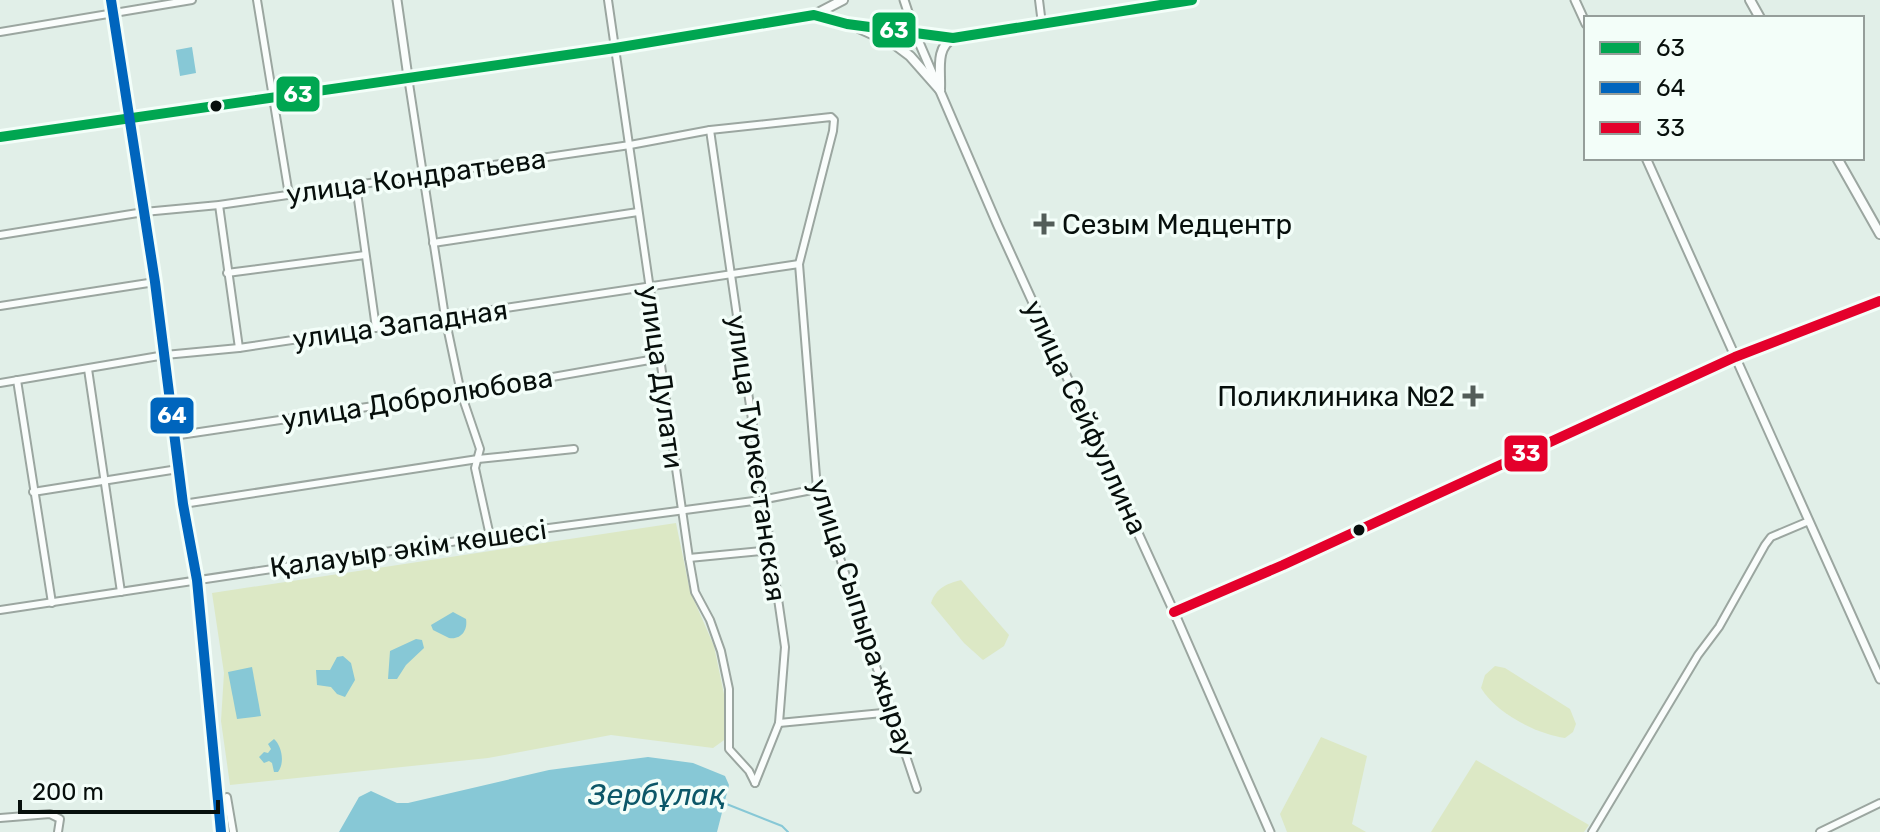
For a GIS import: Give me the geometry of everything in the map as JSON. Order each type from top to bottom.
[{"type":"main road","points":[[814,15],[824,4],[843,0]]},
{"type":"main road","points":[[0,137],[615,48],[814,15],[847,24],[953,38],[1192,0]]},
{"type":"main road","points":[[847,24],[894,44],[910,56],[940,90]]},
{"type":"main road","points":[[940,90],[941,50],[953,38]]},
{"type":"main road","points":[[1838,160],[1880,234]]},
{"type":"street","points":[[111,0],[155,282],[183,504],[197,580],[221,832]]},
{"type":"street","points":[[0,32],[192,0]]},
{"type":"street","points":[[257,0],[289,195]]},
{"type":"street","points":[[397,0],[445,317],[461,393],[478,441],[475,468],[490,536]]},
{"type":"street","name":"улица Дулати","points":[[608,0],[695,592],[717,640],[729,689],[729,749],[749,771],[755,783]]},
{"type":"street","name":"улица Сейфуллина","points":[[904,0],[915,33],[998,226],[1174,612],[1270,832]]},
{"type":"street","points":[[1039,0],[1042,24]]},
{"type":"street","points":[[1575,0],[1584,20]]},
{"type":"street","name":"улица Кондратьева","points":[[0,235],[144,212],[219,205],[630,145],[710,130],[831,117]]},
{"type":"street","name":"улица Сыпыра жырау","points":[[831,117],[834,120],[833,131],[799,264],[817,489],[917,789]]},
{"type":"street","name":"улица Туркестанская","points":[[710,130],[761,500],[785,647],[779,723],[755,783]]},
{"type":"street","points":[[1647,160],[1880,679]]},
{"type":"street","points":[[356,185],[376,328]]},
{"type":"street","points":[[219,205],[239,348]]},
{"type":"street","points":[[433,243],[638,212]]},
{"type":"street","points":[[227,273],[365,255]]},
{"type":"street","name":"улица Западная","points":[[0,383],[165,355],[239,348],[799,264]]},
{"type":"street","points":[[0,306],[155,282]]},
{"type":"street","points":[[1174,612],[1293,561],[1735,357],[1880,301]]},
{"type":"street","name":"улица Добролюбова","points":[[173,436],[461,393],[661,358]]},
{"type":"street","points":[[88,369],[121,592]]},
{"type":"street","points":[[17,380],[52,603]]},
{"type":"street","points":[[183,504],[478,459],[574,449]]},
{"type":"street","points":[[33,492],[178,469]]},
{"type":"street","name":"Қалауыр әкім көшесі","points":[[0,610],[490,536],[761,500],[817,489]]},
{"type":"street","points":[[1592,832],[1698,655],[1719,627],[1765,545],[1771,537],[1809,521]]},
{"type":"street","points":[[689,558],[771,550]]},
{"type":"street","points":[[779,723],[893,712]]},
{"type":"street","points":[[227,797],[233,832]]},
{"type":"street","points":[[1820,832],[1880,803]]},
{"type":"street","points":[[0,818],[56,816],[60,819],[58,832]]},
{"type":"green space","points":[[676,523],[690,591],[714,646],[725,699],[727,738],[713,748],[611,735],[488,758],[230,785],[221,721],[224,673],[212,593]]},
{"type":"green space","points":[[961,580],[1009,635],[1004,646],[983,660],[964,643],[931,603],[942,587]]},
{"type":"green space","points":[[1495,666],[1505,668],[1570,709],[1576,724],[1573,732],[1565,738],[1542,732],[1496,706],[1481,688],[1485,675]]},
{"type":"green space","points":[[1321,737],[1367,756],[1352,824],[1366,832],[1287,832],[1280,814]]},
{"type":"green space","points":[[1476,760],[1589,825],[1584,832],[1431,832]]},
{"type":"water","points":[[192,47],[196,73],[180,76],[176,50]]},
{"type":"water","points":[[453,612],[466,619],[466,627],[460,636],[449,638],[433,630],[431,625]]},
{"type":"water","points":[[416,639],[422,640],[424,648],[406,665],[397,679],[388,679],[390,651]]},
{"type":"water","points":[[343,656],[351,663],[355,680],[345,697],[331,687],[317,685],[316,670],[330,670],[337,657]]},
{"type":"water","points":[[252,667],[261,716],[237,719],[228,672]]},
{"type":"water","points":[[274,739],[282,755],[278,772],[274,772],[272,763],[264,763],[259,757],[264,752],[268,753],[271,749],[268,744]]},
{"type":"water","name":"Зербұлақ","points":[[648,757],[693,763],[725,776],[729,785],[717,832],[339,832],[359,797],[371,791],[397,803],[408,803],[549,770]]},
{"type":"waterway","points":[[724,803],[782,826],[788,832]]},
{"type":"transit line","name":"64","points":[[111,0],[155,282],[183,504],[197,580],[221,832]]},
{"type":"transit line","name":"63","points":[[0,137],[615,48],[814,15],[847,24],[953,38],[1192,0]]},
{"type":"transit line","name":"33","points":[[1174,612],[1735,357],[1880,301]]},
{"type":"place","name":"Сезым Медцентр","points":[[1044,224]]},
{"type":"place","name":"Поликлиника №2","points":[[1473,396]]}]
